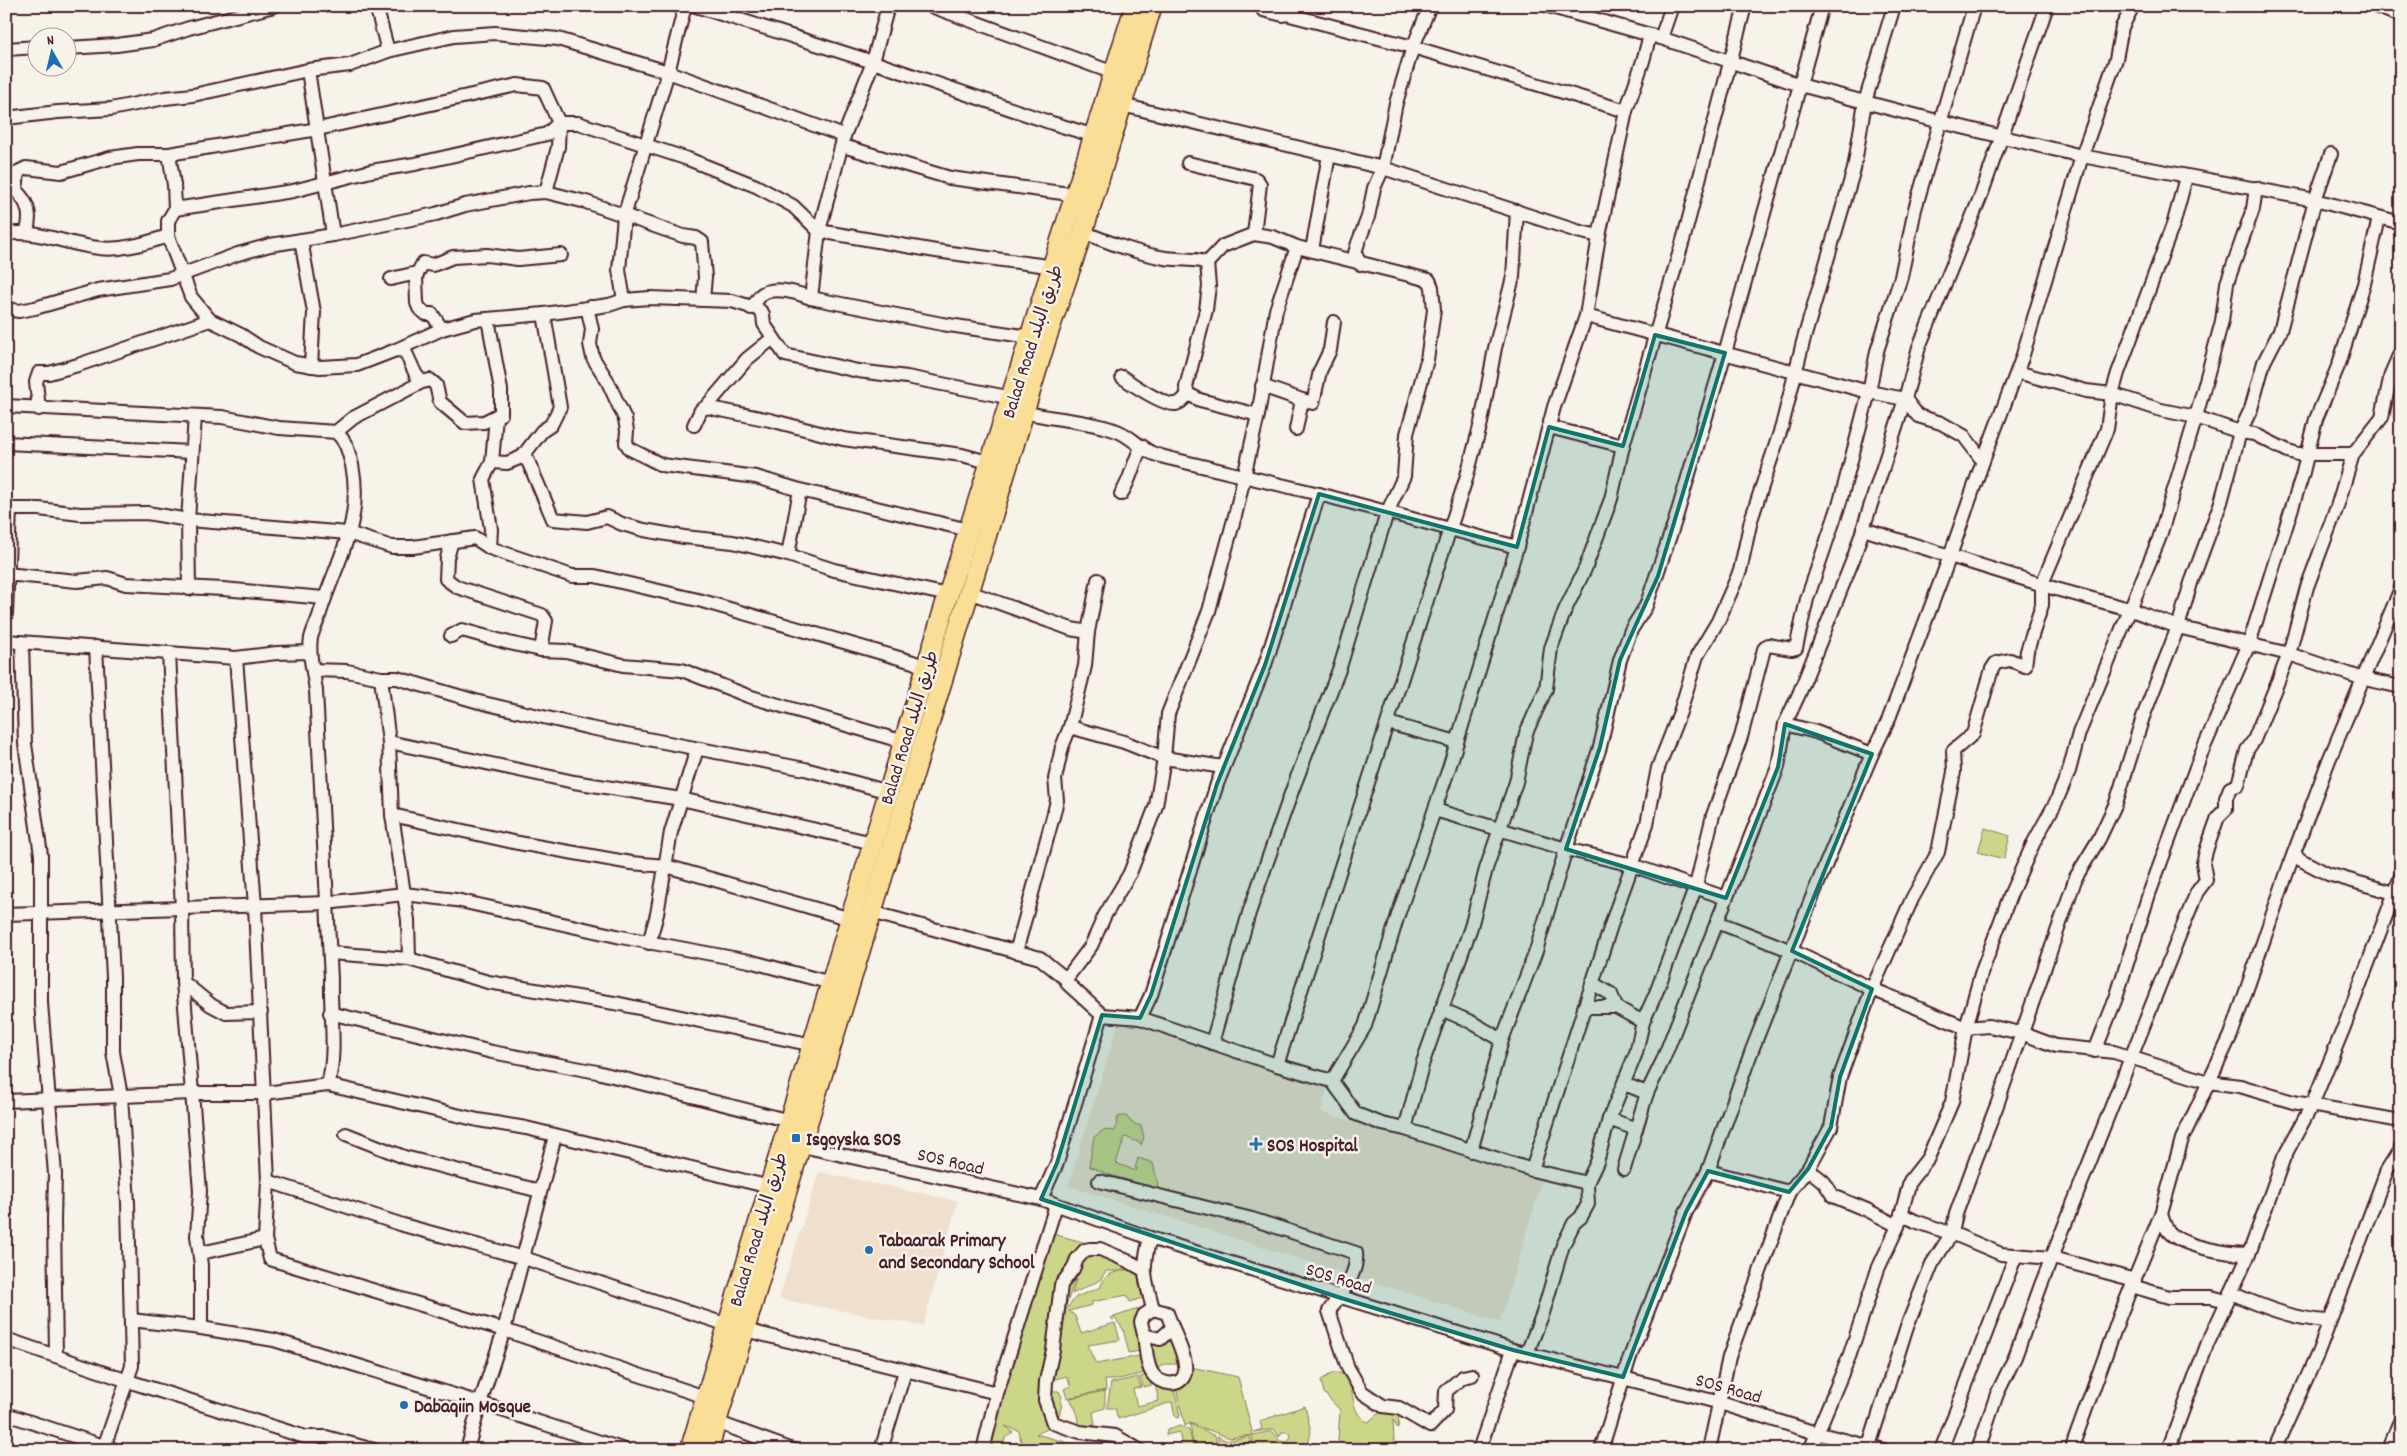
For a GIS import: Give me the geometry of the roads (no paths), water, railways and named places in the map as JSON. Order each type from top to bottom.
[{"type":"highway","name":"Balad Road طريق البلد","points":[[708,1450],[770,1187],[792,1144],[790,1121],[948,595],[992,462],[1030,337],[1055,267],[1135,6]]},
{"type":"highway","name":"Balad Road طريق البلد","points":[[690,1450],[705,1397],[736,1327],[792,1144],[871,912],[1024,412],[1083,232],[1152,6]]},
{"type":"street","points":[[78,48],[109,46],[153,40],[189,28],[274,6]]},
{"type":"street","points":[[376,6],[388,51]]},
{"type":"street","points":[[624,300],[619,270],[624,216],[644,145],[668,72],[685,6]]},
{"type":"street","points":[[696,6],[873,62],[1095,136]]},
{"type":"street","points":[[811,298],[819,231],[843,141],[873,62],[888,6]]},
{"type":"street","points":[[931,6],[1114,73]]},
{"type":"street","points":[[1264,6],[1263,10],[1286,14],[1413,47],[1626,111]]},
{"type":"street","points":[[1360,264],[1355,253],[1368,217],[1374,188],[1383,168],[1396,103],[1413,47],[1430,6]]},
{"type":"street","points":[[1548,6],[1655,37],[1800,85],[1941,122],[2082,156],[2315,200],[2401,223]]},
{"type":"street","points":[[1332,1081],[1365,1026],[1398,915],[1457,742],[1517,547],[1549,427],[1586,316],[1599,236],[1626,111],[1643,61],[1672,6]]},
{"type":"street","points":[[1405,1129],[1423,1062],[1471,927],[1473,914],[1516,782],[1526,733],[1546,689],[1551,648],[1565,610],[1585,569],[1610,499],[1623,446],[1732,62],[1745,6]]},
{"type":"street","points":[[1472,1151],[1502,1040],[1536,951],[1566,849],[1600,747],[1620,660],[1631,630],[1646,606],[1658,576],[1726,354],[1822,6]]},
{"type":"street","points":[[1532,1170],[1584,1007],[1647,824],[1658,768],[1680,712],[1697,656],[1718,621],[1740,571],[1752,520],[1782,426],[1854,169],[1864,102],[1894,6]]},
{"type":"street","points":[[1527,1353],[1543,1314],[1563,1245],[1574,1223],[1581,1217],[1588,1204],[1587,1182],[1597,1162],[1610,1120],[1636,1053],[1643,1022],[1656,993],[1696,886],[1713,815],[1741,737],[1764,649],[1768,645],[1792,650],[1796,648],[1807,599],[1840,502],[1869,392],[1876,351],[1901,277],[1913,217],[1974,6]]},
{"type":"street","points":[[1624,1169],[1647,1093],[1663,1060],[1778,767],[1785,724],[1832,612],[1863,529],[1905,400],[1919,347],[1982,193],[2047,6]]},
{"type":"street","points":[[1600,1450],[1623,1377],[1686,1212],[1708,1171],[1752,1050],[1813,895],[1872,754],[1888,722],[1950,556],[2017,372],[2082,156],[2116,59],[2122,28],[2133,6]]},
{"type":"street","points":[[2375,6],[2399,12]]},
{"type":"street","points":[[6,118],[111,108],[193,95],[308,70],[350,65],[388,51],[454,36],[496,33],[520,34],[558,39],[668,72],[925,172],[950,178],[1077,195]]},
{"type":"street","points":[[6,50],[28,48]]},
{"type":"street","points":[[308,70],[333,235]]},
{"type":"street","points":[[26,233],[29,218],[27,202],[16,191],[18,172],[26,168],[62,172],[110,158],[138,154],[169,154],[318,129],[517,85],[543,88],[559,123],[558,147],[546,192]]},
{"type":"street","points":[[1122,105],[1383,168],[1577,231],[1599,236]]},
{"type":"street","points":[[175,209],[325,184],[371,171],[415,164],[547,134],[559,123],[578,123],[688,159],[756,186],[793,206],[819,231],[936,251],[1055,267]]},
{"type":"street","points":[[169,154],[174,185],[175,209],[168,221],[168,236],[184,274],[191,297],[210,320],[241,335],[259,348],[278,357],[311,366],[357,365],[442,329],[475,320],[544,314],[591,306],[610,305],[624,300],[650,298],[732,301],[758,309],[763,314],[764,324],[785,354],[858,372],[907,377],[1012,398]]},
{"type":"street","points":[[1862,1446],[1932,1264],[1952,1233],[1963,1196],[2076,877],[2099,839],[2116,803],[2143,717],[2178,627],[2190,583],[2223,494],[2240,432],[2251,409],[2264,362],[2280,331],[2315,200],[2331,154]]},
{"type":"street","points":[[1312,250],[1329,155]]},
{"type":"street","points":[[1188,163],[1256,179],[1260,184],[1254,234]]},
{"type":"street","points":[[1709,1450],[1717,1402],[1729,1357],[1743,1313],[1757,1282],[1772,1236],[1789,1192],[1808,1169],[1831,1127],[1840,1077],[1872,989],[1912,898],[1938,852],[1954,772],[1952,751],[1972,734],[1992,669],[1996,663],[2010,660],[2025,666],[2027,651],[2042,605],[2042,584],[2107,428],[2112,394],[2137,319],[2174,222],[2186,177]]},
{"type":"street","points":[[1810,1450],[1849,1357],[1878,1268],[1899,1220],[1910,1181],[1928,1158],[1952,1102],[1966,1028],[1981,974],[2011,893],[2034,842],[2056,802],[2069,771],[2079,733],[2129,609],[2144,578],[2161,531],[2196,417],[2222,322],[2227,283],[2253,209],[2256,188]]},
{"type":"street","points":[[6,309],[19,311],[98,290],[144,284],[184,274],[238,254],[270,245],[333,235],[436,214],[465,205],[546,192],[586,202],[696,238],[702,242],[705,269],[703,300]]},
{"type":"street","points":[[1278,1065],[1450,530],[1480,423],[1495,348],[1513,277],[1517,211]]},
{"type":"street","points":[[2095,1051],[2116,998],[2149,894],[2201,754],[2250,644],[2308,453],[2316,419],[2339,364],[2364,284],[2379,218]]},
{"type":"street","points":[[1083,232],[1127,250],[1191,262],[1202,260],[1207,263]]},
{"type":"street","points":[[6,234],[26,233],[98,248],[112,249],[168,236]]},
{"type":"street","points":[[1188,394],[1186,384],[1206,310],[1209,286],[1207,263],[1223,246],[1254,234],[1273,237],[1297,247],[1429,280],[1432,287],[1434,310],[1427,360],[1407,434],[1404,476],[1387,513],[1340,667],[1293,788],[1249,913],[1212,1044]]},
{"type":"street","points":[[301,240],[314,312],[311,366]]},
{"type":"street","points":[[1066,979],[1092,946],[1106,915],[1130,873],[1156,806],[1164,758],[1168,714],[1209,610],[1245,478],[1276,310],[1297,247]]},
{"type":"street","points":[[392,279],[416,272],[423,263],[433,265],[453,257],[487,255],[518,259],[561,255]]},
{"type":"street","points":[[416,272],[419,308],[426,314],[432,314],[442,329]]},
{"type":"street","points":[[752,308],[762,294],[770,291],[793,291],[811,298],[942,324],[1030,337]]},
{"type":"street","points":[[591,306],[588,311],[592,330],[590,344],[593,358],[607,380],[625,419],[626,443],[630,449],[662,464],[756,477],[800,490],[969,530]]},
{"type":"street","points":[[492,462],[507,463],[522,457],[542,431],[551,425],[560,406],[544,314]]},
{"type":"street","points":[[1586,316],[1905,400],[1918,416],[1941,423],[1964,436],[1983,461]]},
{"type":"street","points":[[336,432],[353,418],[422,382],[430,380],[436,385],[440,402],[465,423],[484,422],[501,414],[501,390],[488,319]]},
{"type":"street","points":[[39,409],[36,382],[39,373],[49,373],[78,366],[210,320]]},
{"type":"street","points":[[1262,386],[1313,403],[1320,371],[1330,350],[1334,322]]},
{"type":"street","points":[[694,425],[701,410],[706,407],[747,359],[773,338]]},
{"type":"street","points":[[396,350],[405,351],[416,375],[422,382]]},
{"type":"street","points":[[1978,1450],[1997,1394],[2015,1357],[2110,1106],[2132,1057],[2197,892],[2206,880],[2203,863],[2218,817],[2226,809],[2226,798],[2230,788],[2238,785],[2247,750],[2254,740],[2289,654],[2307,587],[2338,507],[2353,454],[2382,417],[2391,374],[2401,351]]},
{"type":"street","points":[[2017,372],[2086,391],[2112,394],[2161,410],[2196,417],[2269,440],[2288,451],[2353,454]]},
{"type":"street","points":[[1122,377],[1145,392],[1170,404],[1180,402],[1188,394]]},
{"type":"street","points":[[1188,394],[1200,400],[1258,415]]},
{"type":"street","points":[[1296,429],[1302,400]]},
{"type":"street","points":[[6,406],[222,417],[279,428],[336,432],[346,441],[356,492],[354,501],[355,512],[339,564],[324,598],[312,635],[310,652],[316,691],[330,954],[330,1012],[334,1051],[328,1085]]},
{"type":"street","points":[[706,407],[770,420],[843,440],[962,455],[992,462]]},
{"type":"street","points":[[1024,412],[1047,418],[1089,423],[1132,438],[1149,452],[1168,458],[1245,478],[1319,494],[1517,547]]},
{"type":"street","points":[[189,589],[188,520],[195,416]]},
{"type":"street","points":[[490,548],[491,529],[483,479],[492,462],[496,416]]},
{"type":"street","points":[[1549,427],[1623,446]]},
{"type":"street","points":[[6,442],[192,452]]},
{"type":"street","points":[[1120,494],[1125,488],[1135,458],[1142,446]]},
{"type":"street","points":[[522,457],[528,461],[553,519],[587,522],[607,517],[622,524],[653,532],[734,542],[788,555],[834,570],[948,595]]},
{"type":"street","points":[[788,555],[800,490]]},
{"type":"street","points":[[1140,1018],[1154,986],[1223,766],[1265,665],[1319,494]]},
{"type":"street","points":[[6,614],[8,509],[39,509],[80,514],[147,513],[188,520],[348,533],[392,547],[413,547],[476,538],[490,548],[572,576],[595,576],[702,601],[913,662],[926,668]]},
{"type":"street","points":[[1863,529],[2129,609],[2178,627],[2289,654],[2364,679],[2401,686]]},
{"type":"street","points":[[452,541],[447,558],[446,579],[465,590],[542,615],[546,621],[541,650]]},
{"type":"street","points":[[7,574],[77,581],[107,578],[126,584],[189,589],[223,589],[324,598]]},
{"type":"street","points":[[1016,952],[1054,813],[1056,800],[1055,779],[1062,746],[1070,727],[1085,666],[1088,632],[1098,580]]},
{"type":"street","points":[[2071,1450],[2133,1283],[2161,1214],[2182,1139],[2231,1034],[2258,951],[2329,760],[2401,588]]},
{"type":"street","points":[[969,592],[1071,629],[1088,632]]},
{"type":"street","points":[[451,636],[462,630],[541,650],[566,651],[623,665],[682,670],[748,696],[904,742]]},
{"type":"street","points":[[6,641],[236,658],[276,653],[310,652]]},
{"type":"street","points":[[22,643],[25,744],[41,856],[41,1003],[55,1174],[56,1356]]},
{"type":"street","points":[[6,1414],[108,1448],[132,1366],[128,1203],[121,1096],[112,1052],[113,977],[108,912],[96,647]]},
{"type":"street","points":[[169,653],[182,909],[183,982],[200,1191],[197,1236],[201,1253],[201,1328]]},
{"type":"street","points":[[236,658],[261,1012],[268,1181],[265,1239],[270,1259],[504,1330],[705,1397]]},
{"type":"street","points":[[313,670],[347,670],[381,678],[397,678],[478,702],[697,750],[805,769],[889,792]]},
{"type":"street","points":[[381,678],[388,742],[392,815],[408,920],[409,959]]},
{"type":"street","points":[[1388,723],[1457,742]]},
{"type":"street","points":[[1785,724],[1816,732],[1872,754]]},
{"type":"street","points":[[1070,727],[1124,742],[1164,758],[1223,766]]},
{"type":"street","points":[[388,742],[574,782],[681,799],[874,843]]},
{"type":"street","points":[[649,943],[657,914],[671,832],[697,750]]},
{"type":"street","points":[[1435,810],[1566,849],[1632,865],[1726,898]]},
{"type":"street","points":[[392,815],[513,842],[621,862],[666,866],[851,920]]},
{"type":"street","points":[[2294,854],[2313,867],[2328,874],[2397,894]]},
{"type":"street","points":[[2168,1450],[2207,1345],[2249,1254],[2284,1158],[2312,1105],[2344,1027],[2397,894],[2401,876]]},
{"type":"street","points":[[6,914],[108,912],[326,903],[404,894],[456,900],[649,943],[749,961],[832,983]]},
{"type":"street","points":[[871,912],[1040,958],[1066,979],[1068,984],[1102,1015],[1140,1018],[1212,1044],[1332,1081],[1356,1114],[1382,1124],[1405,1129],[1532,1170],[1587,1182]]},
{"type":"street","points":[[1717,922],[1792,951],[1872,989],[1966,1028],[1988,1026],[2021,1033],[2056,1046],[2114,1052],[2208,1082],[2240,1086],[2293,1102],[2401,1120]]},
{"type":"street","points":[[330,954],[409,959],[488,982],[620,1004],[813,1045]]},
{"type":"street","points":[[183,982],[211,1005],[226,1013],[261,1012]]},
{"type":"street","points":[[1592,983],[1611,994],[1616,1007]]},
{"type":"street","points":[[1584,1007],[1616,1007],[1643,1022]]},
{"type":"street","points":[[1441,1009],[1471,1022],[1502,1040]]},
{"type":"street","points":[[330,1012],[492,1052],[597,1072],[790,1121]]},
{"type":"street","points":[[1041,1199],[1056,1163],[1102,1015]]},
{"type":"street","points":[[1624,1084],[1647,1093]]},
{"type":"street","points":[[6,1101],[192,1093],[265,1093],[328,1085],[770,1187]]},
{"type":"street","points":[[1610,1120],[1636,1129]]},
{"type":"street","points":[[346,1134],[404,1157],[540,1191]]},
{"type":"street","points":[[467,1450],[504,1330],[555,1136]]},
{"type":"street","name":"SOS Road","points":[[792,1144],[1041,1199],[1150,1238],[1514,1350],[1717,1402],[1862,1446],[1884,1450]]},
{"type":"street","points":[[2274,1450],[2318,1353],[2387,1170],[2401,1148]]},
{"type":"street","points":[[1808,1169],[1824,1182],[1833,1196],[1867,1210],[1899,1220],[1915,1221],[1952,1233],[1987,1249],[2016,1255],[2053,1258],[2133,1283],[2169,1297],[2229,1297],[2319,1321],[2329,1321]]},
{"type":"street","points":[[1708,1171],[1789,1192]]},
{"type":"street","points":[[1099,1180],[1252,1219],[1356,1253],[1354,1267],[1341,1298],[1330,1311],[1331,1317],[1348,1368],[1362,1392],[1383,1406],[1399,1408],[1430,1426],[1445,1410],[1446,1391],[1463,1377],[1472,1375]]},
{"type":"street","points":[[268,1181],[403,1224],[524,1258],[736,1327],[997,1394]]},
{"type":"street","points":[[983,1450],[997,1394],[1056,1204]]},
{"type":"street","points":[[2161,1214],[2169,1232],[2178,1238],[2205,1248],[2249,1254]]},
{"type":"street","points":[[1150,1238],[1144,1261],[1144,1270],[1154,1309]]},
{"type":"street","points":[[201,1253],[265,1239]]},
{"type":"street","points":[[1138,1450],[1115,1436],[1080,1432],[1053,1423],[1045,1400],[1046,1381],[1053,1350],[1061,1284],[1073,1269],[1081,1254],[1090,1249],[1100,1249],[1144,1270]]},
{"type":"street","points":[[1941,1450],[2016,1255]]},
{"type":"street","points":[[1154,1309],[1167,1314],[1174,1331],[1185,1364],[1185,1373],[1178,1381],[1168,1384],[1158,1380],[1151,1372],[1141,1326],[1142,1318],[1146,1313],[1154,1309]]},
{"type":"street","points":[[131,1320],[201,1328],[274,1340],[625,1450]]},
{"type":"street","points":[[1144,1335],[1160,1339],[1170,1330],[1174,1331]]},
{"type":"street","points":[[6,1340],[305,1437],[326,1437],[374,1450]]},
{"type":"street","points":[[1479,1450],[1514,1350]]},
{"type":"street","points":[[881,1450],[905,1371]]},
{"type":"street","points":[[2389,1450],[2401,1419]]},
{"type":"street","points":[[716,1422],[793,1450]]},
{"type":"street","points":[[301,1450],[305,1437]]},
{"type":"place","name":"Isgoyska SOS","points":[[796,1138]]},
{"type":"place","name":"SOS Hospital","points":[[1256,1144]]},
{"type":"place","name":"Tabaarak Primary and Secondary School","points":[[869,1250]]},
{"type":"place","name":"Dabaqiin Mosque","points":[[404,1405]]}]
